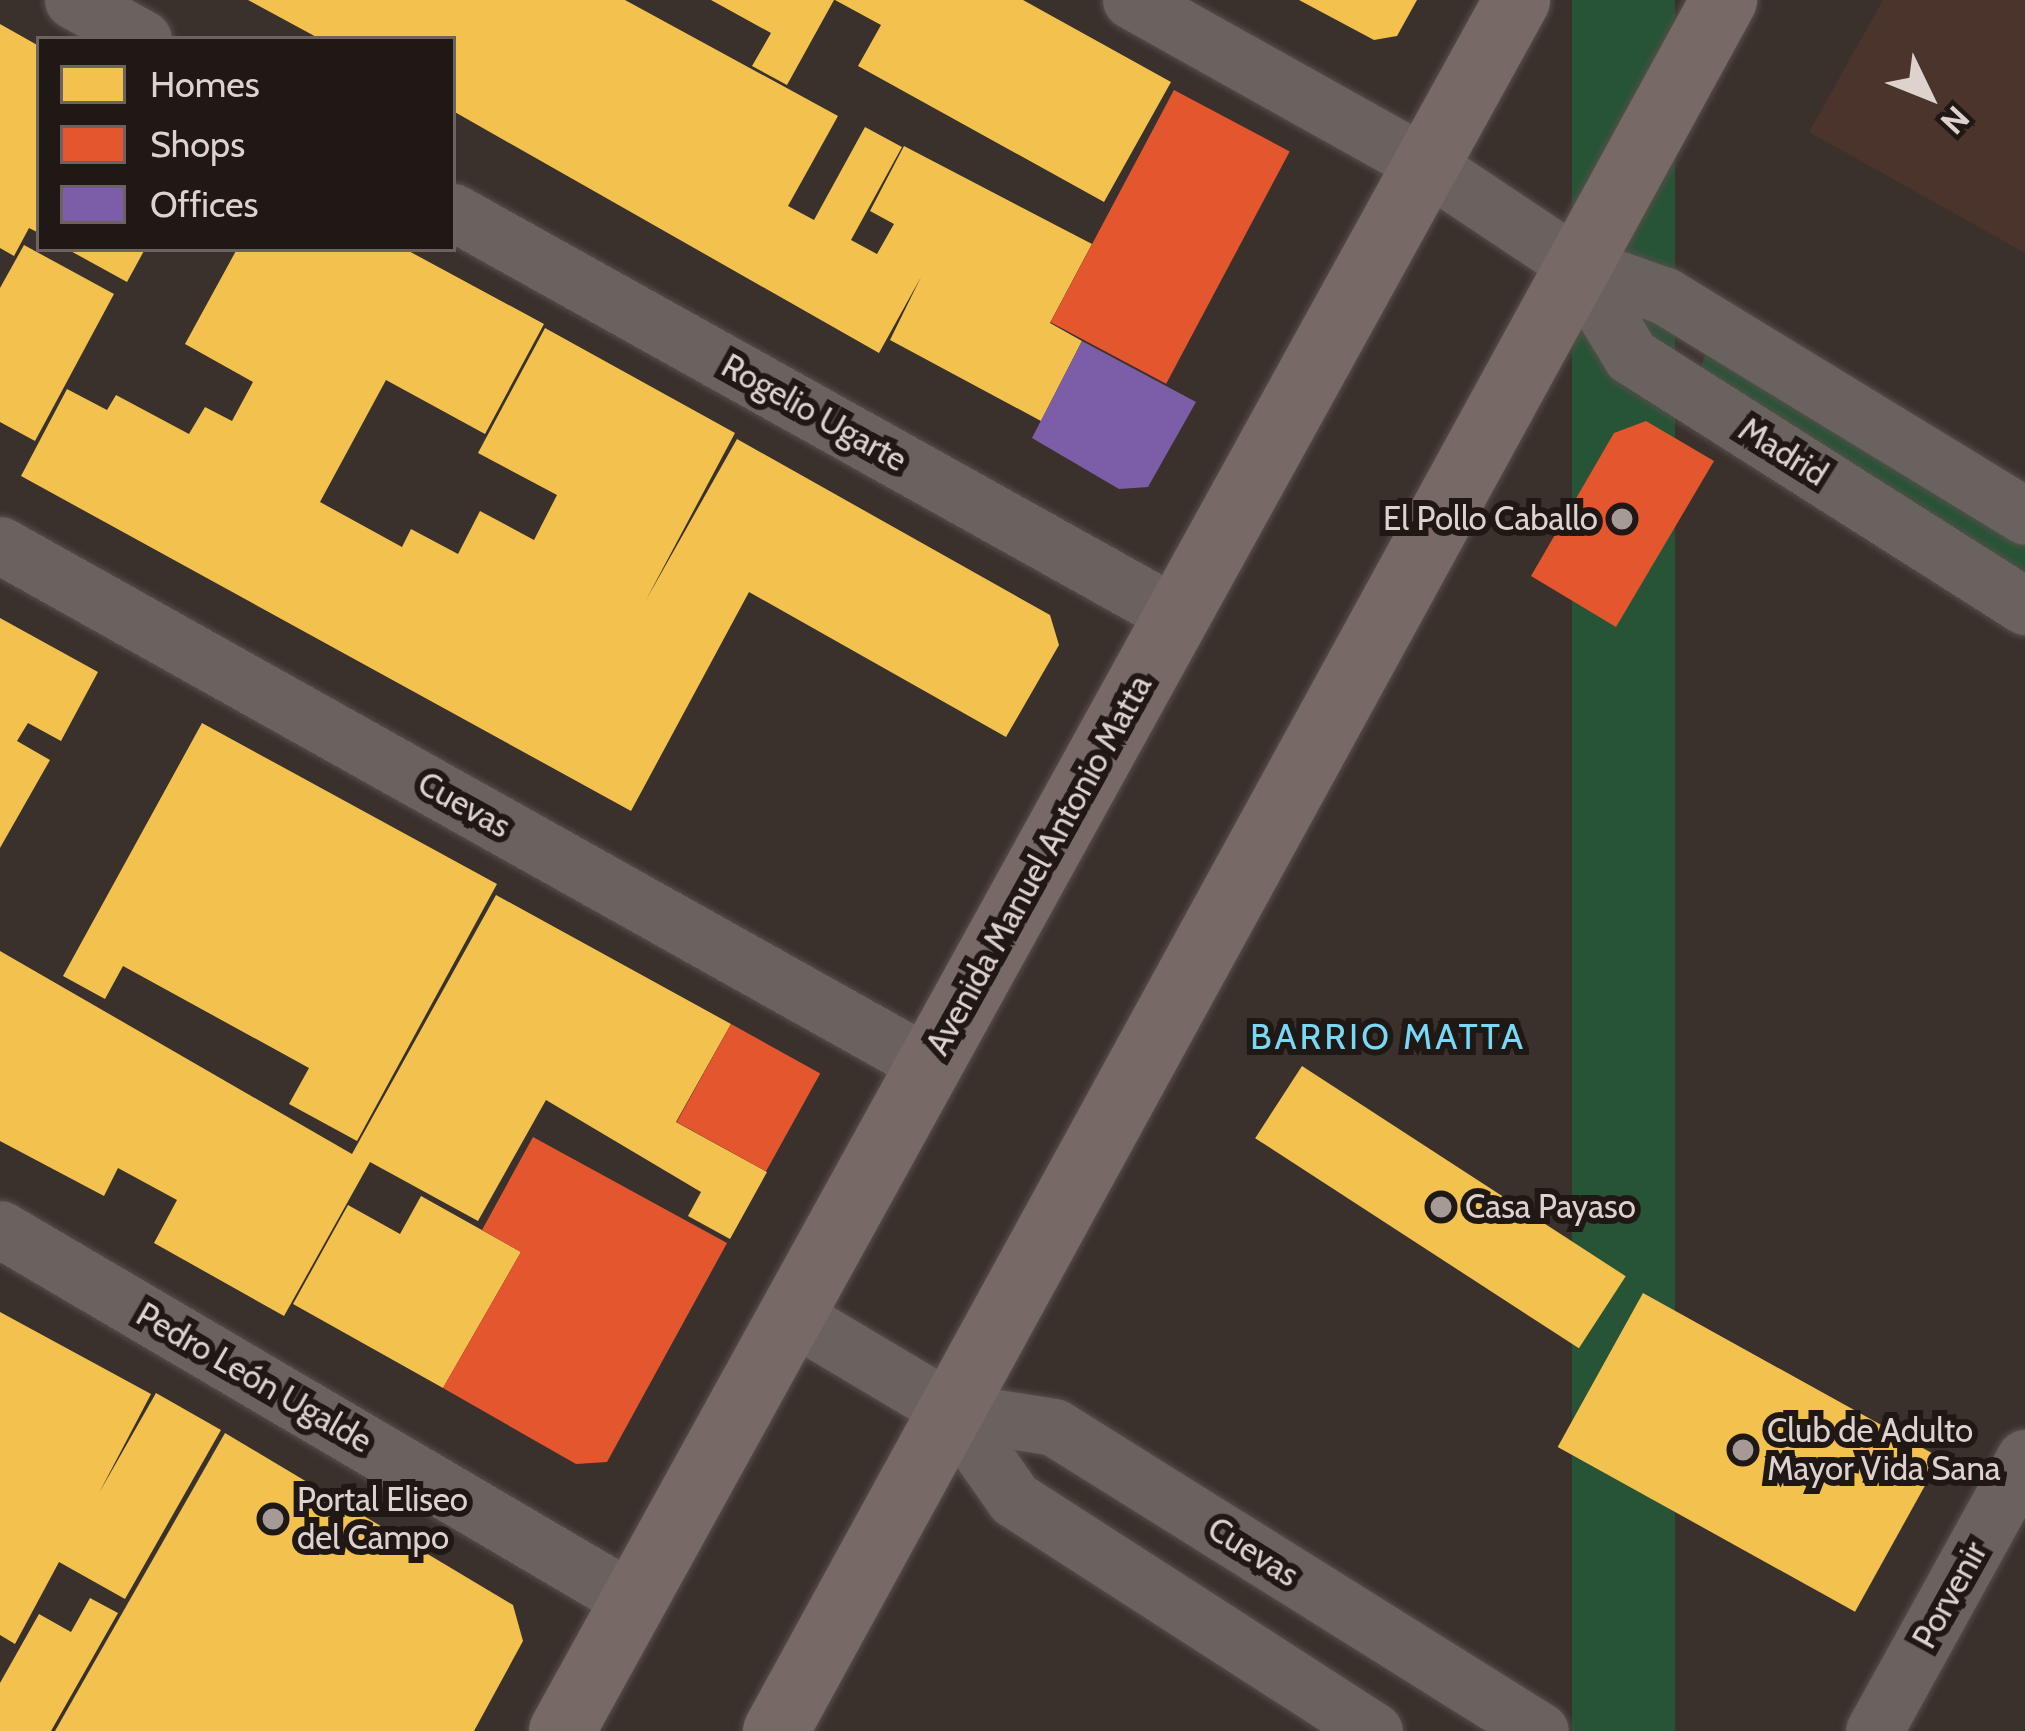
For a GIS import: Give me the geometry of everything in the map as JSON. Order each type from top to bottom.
[{"type":"main road","name":"Avenida Manuel Antonio Matta","points":[[562,1731],[1517,0]]},
{"type":"main road","points":[[776,1731],[1575,264],[1724,0]]},
{"type":"street","points":[[73,0],[138,36]]},
{"type":"street","name":"Madrid","points":[[1131,0],[1425,164],[1575,264],[1665,296],[2025,516]]},
{"type":"street","name":"Rogelio Ugarte","points":[[456,214],[1176,615]]},
{"type":"street","name":"Madrid","points":[[1575,264],[1631,356],[2025,606]]},
{"type":"street","name":"Cuevas","points":[[0,544],[929,1065]]},
{"type":"street","name":"Pedro León Ugalde","points":[[0,1229],[633,1601]]},
{"type":"street","name":"Cuevas","points":[[791,1315],[952,1412],[1014,1498],[1374,1731]]},
{"type":"street","name":"Cuevas","points":[[952,1412],[1054,1426],[1540,1731]]},
{"type":"street","name":"Porvenir","points":[[1874,1731],[2025,1458]]},
{"type":"shaded area","points":[[1883,0],[2025,0],[2025,253],[1809,132]]},
{"type":"green space","points":[[1572,0],[1675,0],[1675,1731],[1572,1731]]},
{"type":"green space","points":[[1706,352],[2025,531],[2025,584],[1698,376]]},
{"type":"building: Homes","points":[[248,0],[625,0],[838,116],[788,206],[814,220],[865,127],[902,147],[851,240],[877,254],[894,224],[870,211],[904,146],[1092,244],[1050,323],[1082,341],[1041,421],[890,340],[921,277],[879,353],[456,113],[456,36],[314,36]]},
{"type":"building: Homes","points":[[711,0],[834,0],[787,85],[752,66],[771,33]]},
{"type":"building: Homes","points":[[835,0],[1023,0],[1171,82],[1104,202],[858,66],[881,25]]},
{"type":"building: Homes","points":[[1299,0],[1417,0],[1397,36],[1374,40]]},
{"type":"building: Homes","points":[[0,24],[36,44],[36,232],[29,228],[14,256],[0,248]]},
{"type":"building: Homes","points":[[24,245],[114,294],[35,441],[0,422],[0,288]]},
{"type":"building: Homes","points":[[72,252],[143,252],[127,282]]},
{"type":"building: Homes","points":[[235,252],[411,252],[544,324],[485,434],[386,380],[320,502],[402,547],[411,529],[458,554],[480,511],[534,540],[557,495],[478,453],[545,328],[735,433],[646,600],[737,439],[1050,615],[1059,645],[1006,737],[749,592],[631,811],[21,476],[67,389],[107,410],[116,395],[189,434],[205,407],[232,421],[253,382],[185,344]]},
{"type":"building: Homes","points":[[0,618],[98,672],[61,741],[28,723],[17,741],[50,760],[0,848]]},
{"type":"building: Homes","points":[[202,723],[497,884],[357,1141],[289,1104],[309,1068],[123,966],[105,999],[63,976]]},
{"type":"building: Homes","points":[[496,895],[731,1024],[676,1122],[767,1172],[730,1239],[688,1216],[701,1192],[546,1100],[478,1221],[370,1162],[284,1316],[154,1243],[177,1200],[118,1168],[104,1196],[0,1141],[0,951],[352,1154]]},
{"type":"building: Homes","name":"Casa Payaso","points":[[1302,1066],[1626,1276],[1579,1348],[1255,1138]]},
{"type":"building: Homes","points":[[421,1196],[521,1252],[443,1388],[293,1304],[348,1205],[400,1234]]},
{"type":"building: Homes","name":"Club de Adulto Mayor Vida Sana","points":[[1643,1293],[1940,1458],[1855,1612],[1558,1447]]},
{"type":"building: Homes","points":[[0,1312],[151,1394],[99,1493],[156,1393],[221,1430],[125,1599],[59,1562],[15,1644],[0,1635]]},
{"type":"building: Homes","name":"Portal Eliseo del Campo","points":[[225,1433],[513,1605],[523,1641],[474,1731],[55,1731]]},
{"type":"building: Homes","points":[[90,1598],[118,1613],[51,1731],[0,1731],[0,1683],[39,1614],[71,1632]]},
{"type":"building: Shops","points":[[1174,90],[1290,152],[1166,384],[1051,322]]},
{"type":"building: Shops","name":"El Pollo Caballo","points":[[1646,421],[1714,461],[1616,627],[1531,576],[1614,433]]},
{"type":"building: Shops","points":[[731,1024],[820,1073],[766,1171],[677,1122]]},
{"type":"building: Shops","points":[[533,1137],[727,1243],[607,1462],[576,1464],[443,1388],[521,1252],[482,1230]]},
{"type":"building: Offices","points":[[1082,341],[1196,402],[1148,487],[1119,489],[1032,438]]},
{"type":"place","name":"El Pollo Caballo","points":[[1622,519]]},
{"type":"place","name":"Casa Payaso","points":[[1441,1207]]},
{"type":"place","name":"Club de Adulto Mayor Vida Sana","points":[[1743,1450]]},
{"type":"place","name":"Portal Eliseo del Campo","points":[[273,1519]]},
{"type":"district","name":"BARRIO MATTA","points":[[1388,1037]]}]
